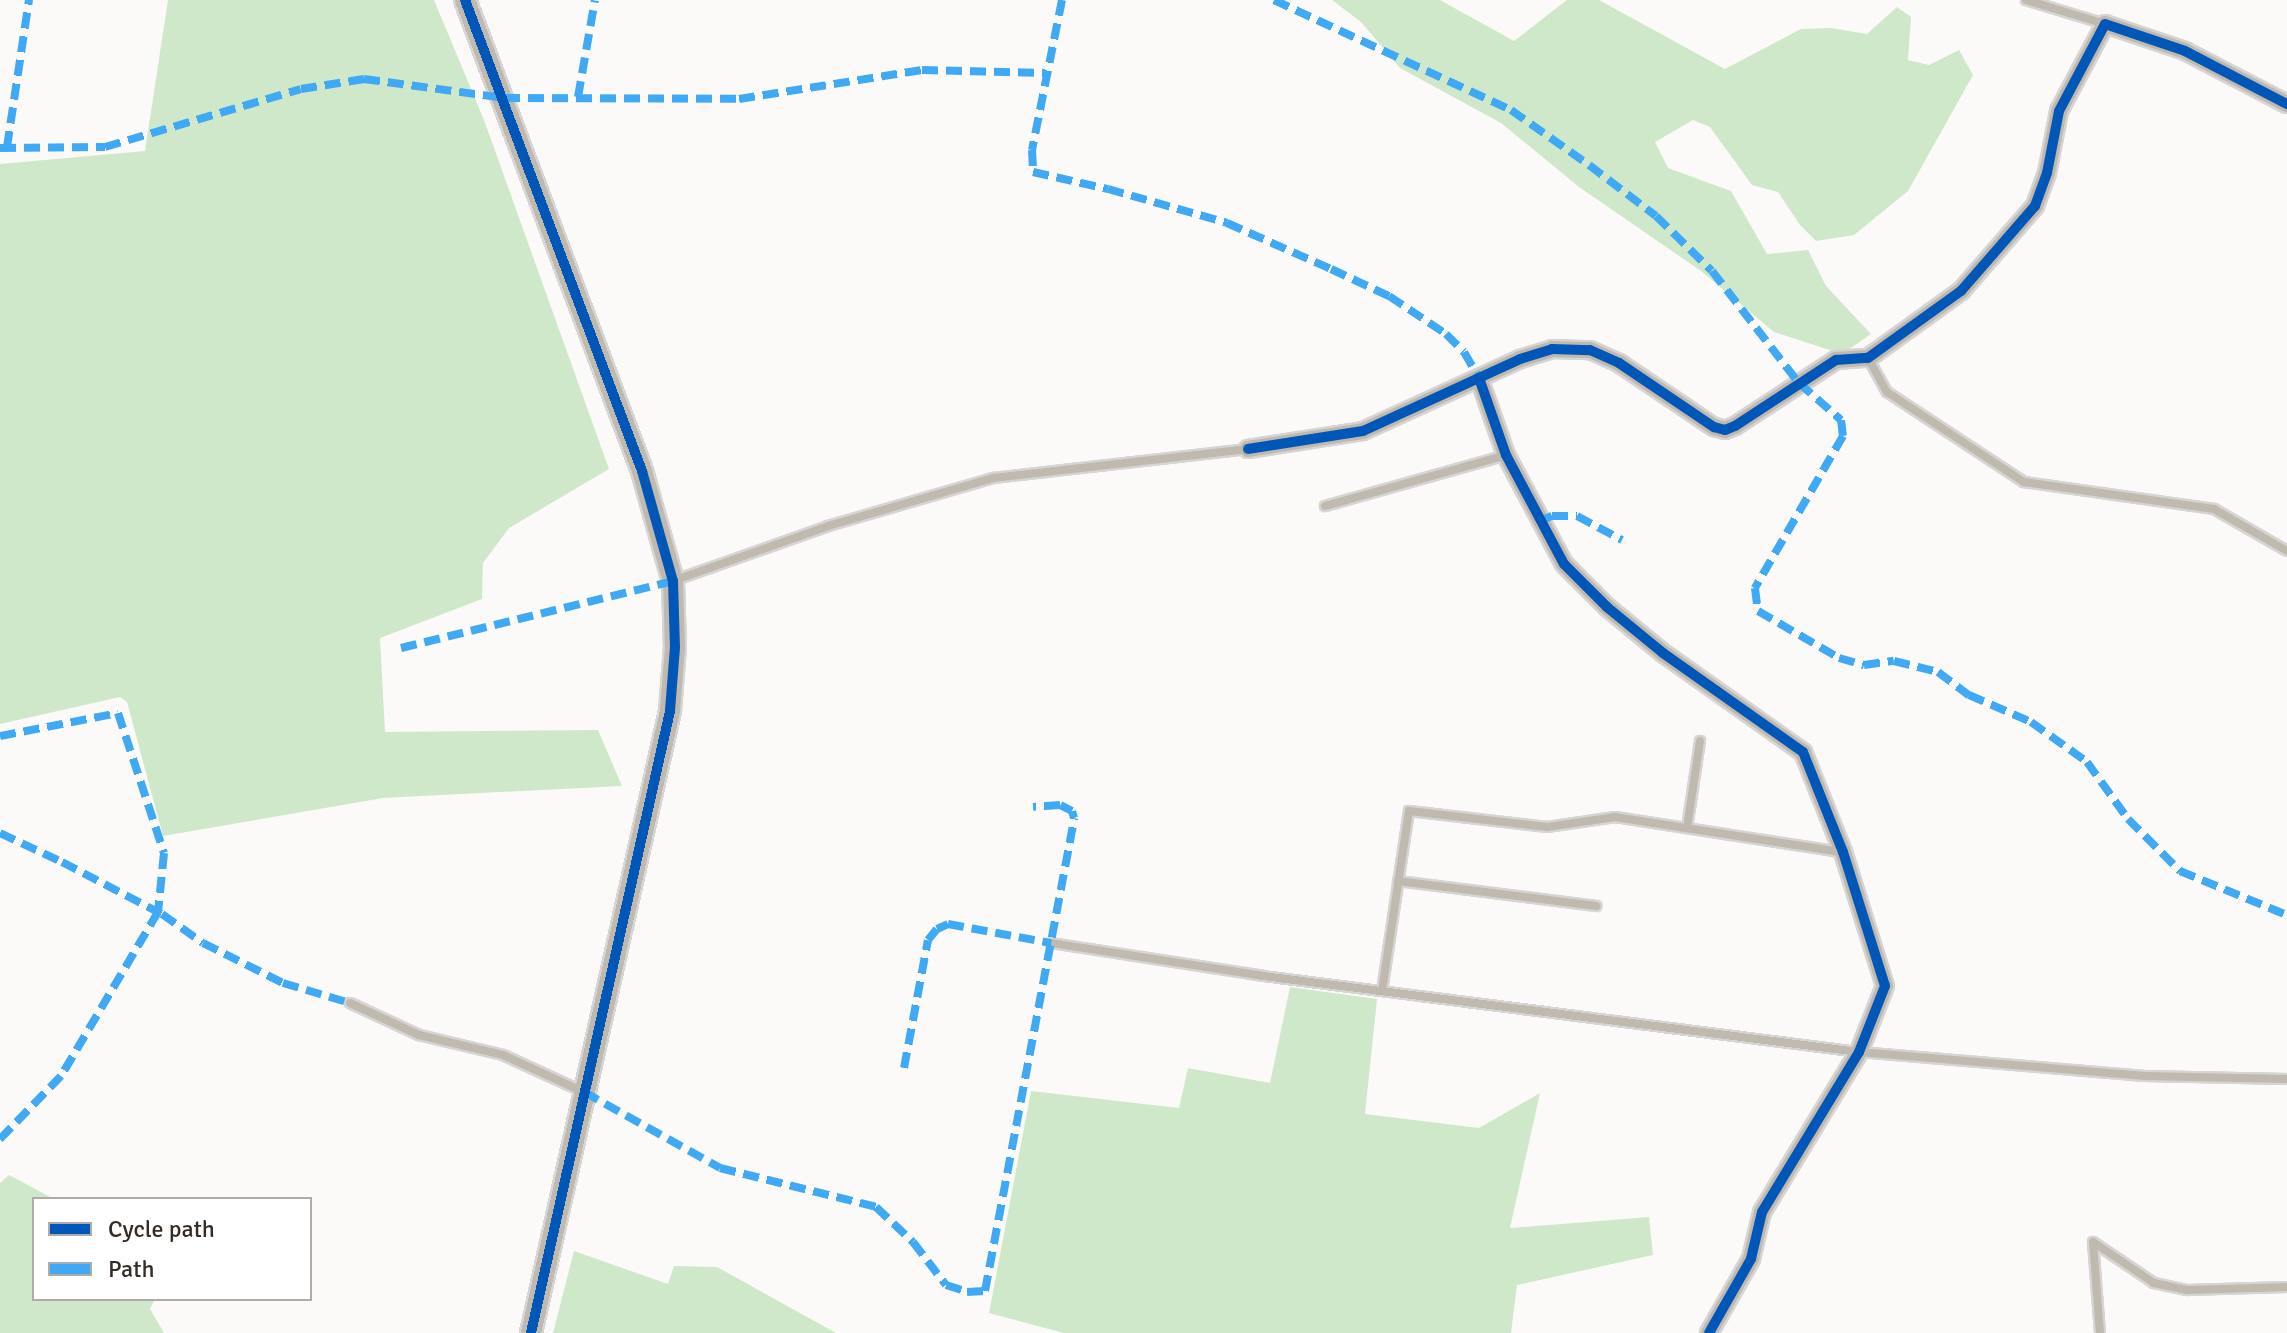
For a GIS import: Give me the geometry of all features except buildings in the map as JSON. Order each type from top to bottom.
[{"type":"street","points":[[465,0],[642,471],[673,581],[675,647],[670,711],[531,1333]]},
{"type":"street","points":[[1248,449],[1363,431],[1479,378],[1552,349],[1590,350],[1619,363],[1695,415],[1725,430],[1755,415],[1836,360],[1868,358],[1961,291],[2035,206],[2047,173],[2059,111],[2105,24],[2185,51],[2287,104]]},
{"type":"street","points":[[1479,378],[1506,455],[1564,564],[1607,607],[1663,653],[1803,752],[1843,852],[1885,986],[1859,1052],[1762,1212],[1751,1259],[1709,1333]]},
{"type":"lane","points":[[2026,0],[2105,24]]},
{"type":"lane","points":[[1868,358],[1887,392],[2024,482],[2214,509],[2287,551]]},
{"type":"lane","points":[[673,581],[828,526],[993,478],[1248,449]]},
{"type":"lane","points":[[1325,506],[1506,455]]},
{"type":"lane","points":[[1687,828],[1700,741]]},
{"type":"lane","points":[[1382,991],[1409,811],[1547,827],[1615,817],[1843,852]]},
{"type":"lane","points":[[1398,881],[1596,906]]},
{"type":"lane","points":[[1051,943],[1382,991],[1859,1052],[2145,1076],[2287,1079]]},
{"type":"lane","points":[[350,1003],[419,1035],[503,1055],[584,1092]]},
{"type":"lane","points":[[2100,1333],[2093,1242],[2154,1283],[2187,1290],[2287,1287]]},
{"type":"green space","points":[[168,0],[434,0],[484,120],[609,469],[509,528],[483,563],[482,599],[380,638],[385,732],[598,730],[622,786],[383,798],[163,836],[127,702],[120,697],[0,724],[0,164],[145,151]]},
{"type":"green space","points":[[1332,0],[1440,0],[1514,41],[1567,0],[1599,0],[1725,69],[1801,29],[1831,28],[1867,34],[1897,7],[1911,17],[1908,60],[1929,65],[1959,50],[1973,75],[1908,191],[1854,235],[1816,241],[1800,225],[1778,192],[1752,185],[1710,127],[1693,120],[1655,142],[1668,168],[1731,191],[1767,254],[1808,250],[1826,286],[1871,334],[1842,354],[1774,332],[1701,271],[1579,187],[1501,123],[1400,68],[1361,22]]},
{"type":"green space","points":[[1290,987],[1377,999],[1365,1114],[1479,1128],[1540,1093],[1510,1228],[1649,1217],[1653,1255],[1517,1285],[1511,1333],[1064,1333],[989,1313],[1031,1091],[1179,1108],[1188,1068],[1270,1083]]},
{"type":"green space","points":[[9,1175],[50,1197],[32,1197],[32,1301],[154,1301],[150,1309],[164,1333],[0,1333],[0,1183]]},
{"type":"green space","points":[[574,1251],[668,1284],[674,1266],[717,1267],[836,1333],[553,1333]]},
{"type":"marked path","points":[[7,147],[29,0]]},
{"type":"marked path","points":[[578,97],[595,0]]},
{"type":"marked path","points":[[1062,0],[1032,150],[1033,172],[1108,189],[1227,223],[1331,269],[1389,296],[1446,334],[1464,352],[1479,378]]},
{"type":"marked path","points":[[1274,0],[1511,110],[1589,165],[1656,216],[1712,271],[1799,383],[1841,420],[1843,436],[1755,588],[1758,611],[1839,658],[1864,665],[1894,661],[1938,672],[1969,695],[2031,722],[2087,762],[2128,819],[2180,871],[2287,915]]},
{"type":"marked path","points":[[0,148],[105,147],[301,89],[364,79],[504,98],[739,99],[922,70],[1045,73]]},
{"type":"marked path","points":[[1540,521],[1552,516],[1577,516],[1622,540]]},
{"type":"marked path","points":[[401,648],[673,581]]},
{"type":"marked path","points":[[0,736],[118,713],[164,853],[158,912],[61,1076],[0,1139]]},
{"type":"marked path","points":[[584,1092],[720,1168],[876,1207],[913,1242],[946,1285],[967,1292],[985,1291],[1074,818],[1072,811],[1060,805],[1033,807]]},
{"type":"marked path","points":[[0,833],[162,914],[203,943],[283,983],[350,1003]]},
{"type":"marked path","points":[[904,1068],[928,940],[937,929],[948,924],[1051,943]]},
{"type":"cycle path","points":[[465,0],[642,471],[673,581],[675,647],[670,711],[531,1333]]},
{"type":"cycle path","points":[[1248,449],[1363,431],[1520,359],[1552,349],[1590,350],[1619,363],[1714,427],[1725,430],[1735,426],[1836,360],[1868,358],[1961,291],[2035,206],[2047,173],[2059,111],[2105,24],[2185,51],[2287,104]]},
{"type":"cycle path","points":[[1479,378],[1506,455],[1564,564],[1607,607],[1663,653],[1803,752],[1843,852],[1885,986],[1859,1052],[1762,1212],[1751,1259],[1709,1333]]}]
